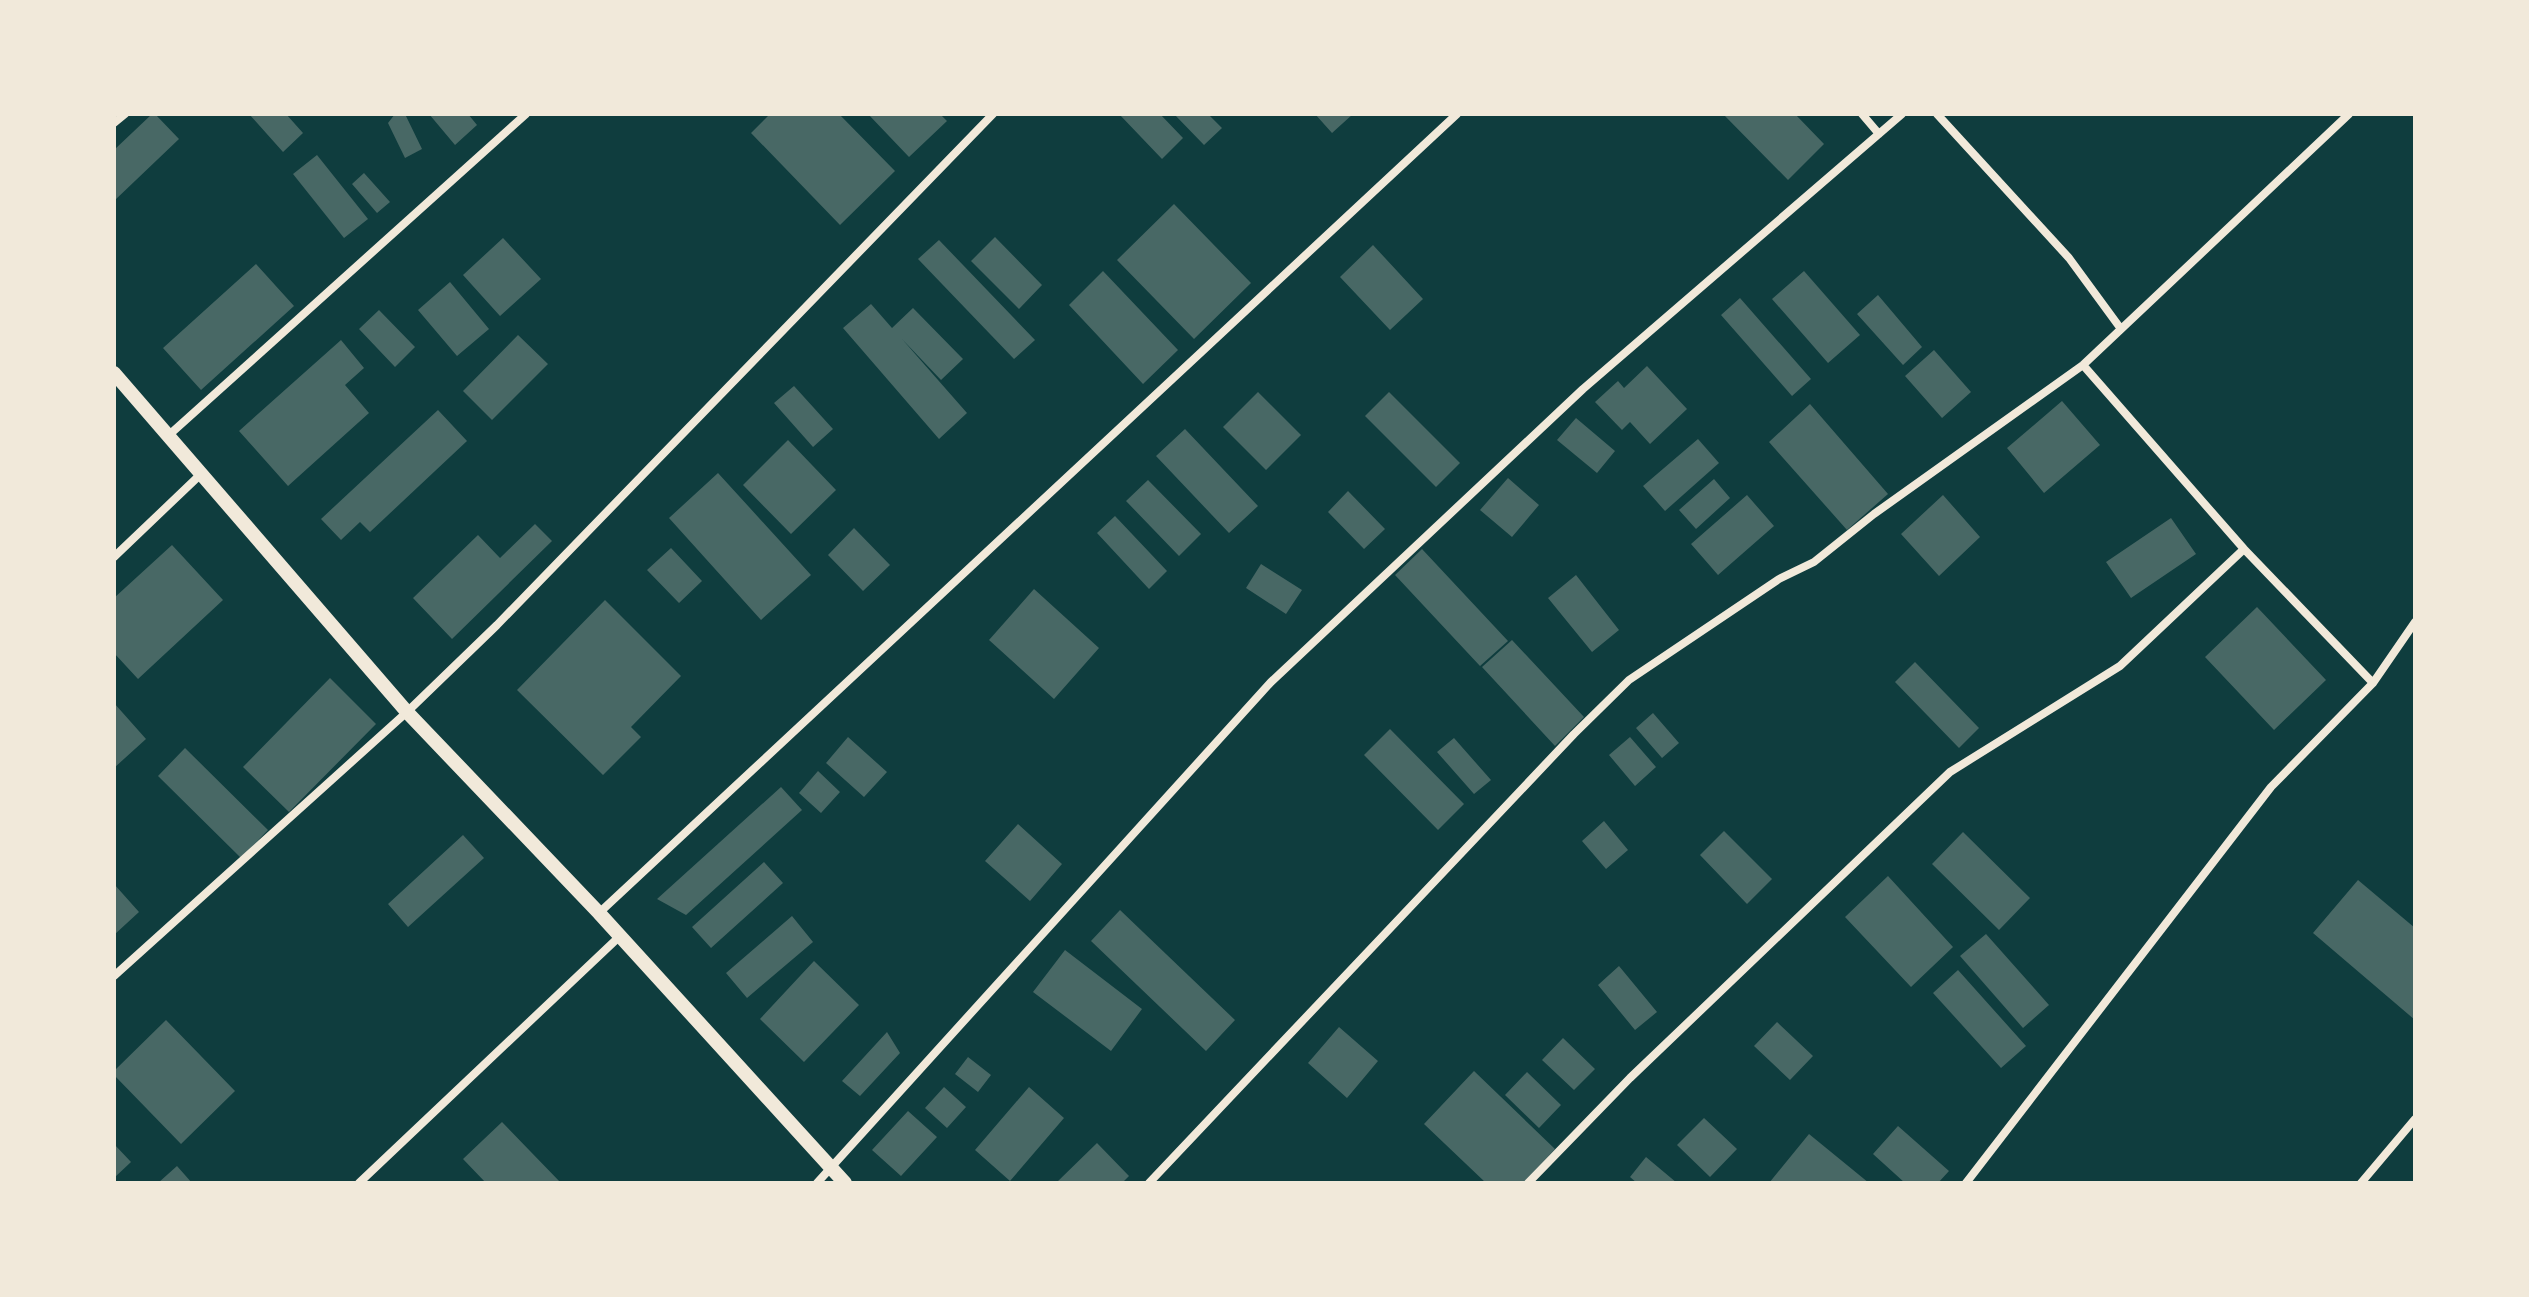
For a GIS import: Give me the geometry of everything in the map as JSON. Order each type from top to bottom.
[{"type":"street","points":[[114,123],[125,114]]},
{"type":"street","points":[[169,435],[526,114]]},
{"type":"street","points":[[114,976],[407,712],[508,613],[993,114]]},
{"type":"street","points":[[599,913],[1457,114]]},
{"type":"street","points":[[1862,114],[1879,134]]},
{"type":"street","points":[[817,1183],[1271,682],[1583,389],[1902,114]]},
{"type":"street","points":[[1937,114],[2069,258],[2121,329]]},
{"type":"street","points":[[1149,1183],[1574,734],[1629,680],[1779,579],[1814,562],[1874,514],[2083,365],[2349,114]]},
{"type":"street","points":[[2083,365],[2244,549],[2373,683]]},
{"type":"street","points":[[114,373],[407,712],[599,913],[845,1183]]},
{"type":"street","points":[[114,557],[202,472]]},
{"type":"street","points":[[1528,1183],[1630,1078],[1950,772],[2120,666],[2244,549]]},
{"type":"street","points":[[1966,1183],[2271,787],[2373,683],[2415,622]]},
{"type":"street","points":[[359,1183],[620,936]]},
{"type":"street","points":[[2361,1183],[2415,1119]]},
{"type":"building","points":[[152,114],[179,139],[114,201],[114,150]]},
{"type":"building","points":[[249,114],[286,114],[303,133],[283,152]]},
{"type":"building","points":[[395,114],[405,114],[422,149],[405,158],[388,123]]},
{"type":"building","points":[[429,114],[468,114],[477,125],[455,145]]},
{"type":"building","points":[[770,114],[839,114],[895,171],[840,225],[751,133]]},
{"type":"building","points":[[868,114],[940,114],[947,121],[909,157]]},
{"type":"building","points":[[1119,114],[1160,114],[1183,138],[1162,159]]},
{"type":"building","points":[[1174,114],[1208,114],[1222,128],[1204,145]]},
{"type":"building","points":[[1315,114],[1353,114],[1332,133]]},
{"type":"building","points":[[1723,114],[1795,114],[1824,144],[1788,180]]},
{"type":"building","points":[[317,155],[368,219],[344,238],[293,174]]},
{"type":"building","points":[[364,173],[390,202],[377,213],[352,184]]},
{"type":"building","points":[[1174,204],[1251,283],[1194,339],[1117,260]]},
{"type":"building","points":[[995,237],[1042,285],[1019,309],[971,261]]},
{"type":"building","points":[[503,238],[541,279],[500,316],[463,275]]},
{"type":"building","points":[[939,240],[1035,340],[1014,359],[918,259]]},
{"type":"building","points":[[1373,245],[1423,299],[1390,330],[1340,277]]},
{"type":"building","points":[[256,264],[294,306],[201,390],[163,348]]},
{"type":"building","points":[[1103,271],[1178,350],[1143,384],[1069,305]]},
{"type":"building","points":[[1804,271],[1860,335],[1828,363],[1772,299]]},
{"type":"building","points":[[450,282],[489,329],[457,356],[418,310]]},
{"type":"building","points":[[1878,295],[1922,347],[1903,365],[1857,314]]},
{"type":"building","points":[[1740,298],[1811,379],[1792,396],[1721,315]]},
{"type":"building","points":[[871,304],[892,328],[913,308],[963,359],[941,380],[902,339],[967,413],[939,439],[843,328]]},
{"type":"building","points":[[379,310],[415,347],[395,367],[359,329]]},
{"type":"building","points":[[518,335],[548,364],[492,420],[463,391]]},
{"type":"building","points":[[341,340],[364,368],[345,385],[369,413],[288,486],[239,431]]},
{"type":"building","points":[[1934,350],[1971,392],[1942,418],[1905,376]]},
{"type":"building","points":[[1647,366],[1687,409],[1650,444],[1630,422],[1622,430],[1595,402],[1618,381],[1624,388]]},
{"type":"building","points":[[794,386],[833,429],[813,447],[774,403]]},
{"type":"building","points":[[1258,392],[1301,435],[1266,470],[1223,427]]},
{"type":"building","points":[[1389,392],[1460,463],[1436,487],[1365,416]]},
{"type":"building","points":[[2062,401],[2100,445],[2044,493],[2007,448]]},
{"type":"building","points":[[1810,404],[1888,494],[1847,530],[1769,442]]},
{"type":"building","points":[[438,410],[467,441],[370,532],[360,522],[341,540],[321,519]]},
{"type":"building","points":[[1576,418],[1615,451],[1597,473],[1557,440]]},
{"type":"building","points":[[1185,429],[1258,506],[1229,533],[1156,456]]},
{"type":"building","points":[[1698,439],[1719,463],[1665,511],[1643,486]]},
{"type":"building","points":[[788,440],[836,490],[791,534],[743,485]]},
{"type":"building","points":[[718,473],[811,575],[761,620],[669,518]]},
{"type":"building","points":[[1508,478],[1539,505],[1512,537],[1480,510]]},
{"type":"building","points":[[1714,479],[1730,498],[1696,529],[1679,510]]},
{"type":"building","points":[[1148,480],[1201,534],[1179,556],[1126,501]]},
{"type":"building","points":[[1348,491],[1385,529],[1364,549],[1328,512]]},
{"type":"building","points":[[1747,495],[1774,526],[1718,575],[1691,544]]},
{"type":"building","points":[[1943,495],[1980,537],[1939,576],[1901,534]]},
{"type":"building","points":[[1115,516],[1167,571],[1149,589],[1097,533]]},
{"type":"building","points":[[2171,518],[2196,554],[2131,598],[2106,562]]},
{"type":"building","points":[[535,524],[552,541],[452,639],[413,598],[478,535],[500,558]]},
{"type":"building","points":[[854,528],[890,565],[863,591],[828,555]]},
{"type":"building","points":[[172,545],[223,600],[138,679],[114,653],[114,598]]},
{"type":"building","points":[[671,548],[702,581],[679,603],[647,570]]},
{"type":"building","points":[[1422,549],[1508,641],[1480,666],[1395,575]]},
{"type":"building","points":[[1261,564],[1302,590],[1286,614],[1246,588]]},
{"type":"building","points":[[1576,575],[1619,630],[1592,652],[1548,598]]},
{"type":"building","points":[[1034,589],[1099,648],[1054,699],[989,640]]},
{"type":"building","points":[[605,600],[681,676],[631,727],[641,737],[603,775],[517,690]]},
{"type":"building","points":[[2257,607],[2326,680],[2274,730],[2205,657]]},
{"type":"building","points":[[1512,640],[1584,717],[1555,746],[1482,667]]},
{"type":"building","points":[[1915,662],[1979,728],[1959,748],[1895,682]]},
{"type":"building","points":[[330,678],[376,724],[289,812],[243,767]]},
{"type":"building","points":[[114,703],[146,739],[114,768]]},
{"type":"building","points":[[1653,713],[1679,743],[1662,758],[1636,728]]},
{"type":"building","points":[[1390,729],[1464,804],[1438,830],[1364,755]]},
{"type":"building","points":[[848,737],[887,772],[864,797],[826,763]]},
{"type":"building","points":[[1630,737],[1656,767],[1635,786],[1609,755]]},
{"type":"building","points":[[1454,738],[1491,780],[1474,794],[1437,752]]},
{"type":"building","points":[[185,748],[268,830],[241,858],[158,776]]},
{"type":"building","points":[[818,771],[840,792],[821,813],[799,793]]},
{"type":"building","points":[[781,787],[802,810],[686,915],[657,899]]},
{"type":"building","points":[[1604,821],[1628,850],[1606,869],[1582,841]]},
{"type":"building","points":[[1018,824],[1062,864],[1030,901],[985,861]]},
{"type":"building","points":[[1724,831],[1772,879],[1747,904],[1700,855]]},
{"type":"building","points":[[1963,832],[2030,898],[1999,930],[1932,864]]},
{"type":"building","points":[[463,835],[484,858],[408,927],[388,904]]},
{"type":"building","points":[[764,862],[783,883],[711,948],[692,927]]},
{"type":"building","points":[[1888,876],[1953,947],[1911,987],[1845,917]]},
{"type":"building","points":[[2358,880],[2415,928],[2415,1020],[2313,933]]},
{"type":"building","points":[[114,884],[139,912],[114,935]]},
{"type":"building","points":[[1120,910],[1235,1020],[1206,1051],[1091,941]]},
{"type":"building","points":[[792,916],[813,942],[747,998],[726,973]]},
{"type":"building","points":[[1986,934],[2049,1005],[2023,1028],[1960,956]]},
{"type":"building","points":[[1065,950],[1142,1009],[1111,1051],[1033,992]]},
{"type":"building","points":[[814,961],[859,1005],[804,1062],[760,1019]]},
{"type":"building","points":[[1619,966],[1657,1012],[1635,1030],[1598,985]]},
{"type":"building","points":[[1958,970],[2026,1046],[2001,1068],[1933,993]]},
{"type":"building","points":[[166,1020],[235,1091],[181,1144],[114,1075],[114,1071]]},
{"type":"building","points":[[1777,1022],[1813,1056],[1790,1080],[1754,1046]]},
{"type":"building","points":[[1339,1027],[1378,1061],[1347,1098],[1308,1063]]},
{"type":"building","points":[[887,1032],[900,1053],[860,1096],[842,1081]]},
{"type":"building","points":[[1563,1038],[1595,1069],[1574,1090],[1542,1060]]},
{"type":"building","points":[[968,1057],[991,1075],[978,1092],[955,1074]]},
{"type":"building","points":[[1474,1071],[1555,1149],[1523,1183],[1486,1183],[1424,1124]]},
{"type":"building","points":[[1527,1072],[1561,1105],[1539,1128],[1505,1095]]},
{"type":"building","points":[[944,1087],[966,1107],[947,1128],[925,1108]]},
{"type":"building","points":[[1029,1087],[1064,1118],[1010,1181],[975,1150]]},
{"type":"building","points":[[908,1111],[937,1137],[901,1176],[872,1150]]},
{"type":"building","points":[[1704,1118],[1737,1149],[1710,1177],[1677,1145]]},
{"type":"building","points":[[502,1122],[561,1183],[486,1183],[463,1159]]},
{"type":"building","points":[[1898,1126],[1949,1171],[1938,1183],[1905,1183],[1873,1154]]},
{"type":"building","points":[[1809,1134],[1869,1183],[1769,1183]]},
{"type":"building","points":[[1097,1143],[1129,1176],[1122,1183],[1056,1183]]},
{"type":"building","points":[[114,1144],[131,1162],[114,1178]]},
{"type":"building","points":[[1646,1157],[1677,1183],[1637,1183],[1630,1177]]},
{"type":"building","points":[[177,1166],[192,1183],[158,1183]]}]
